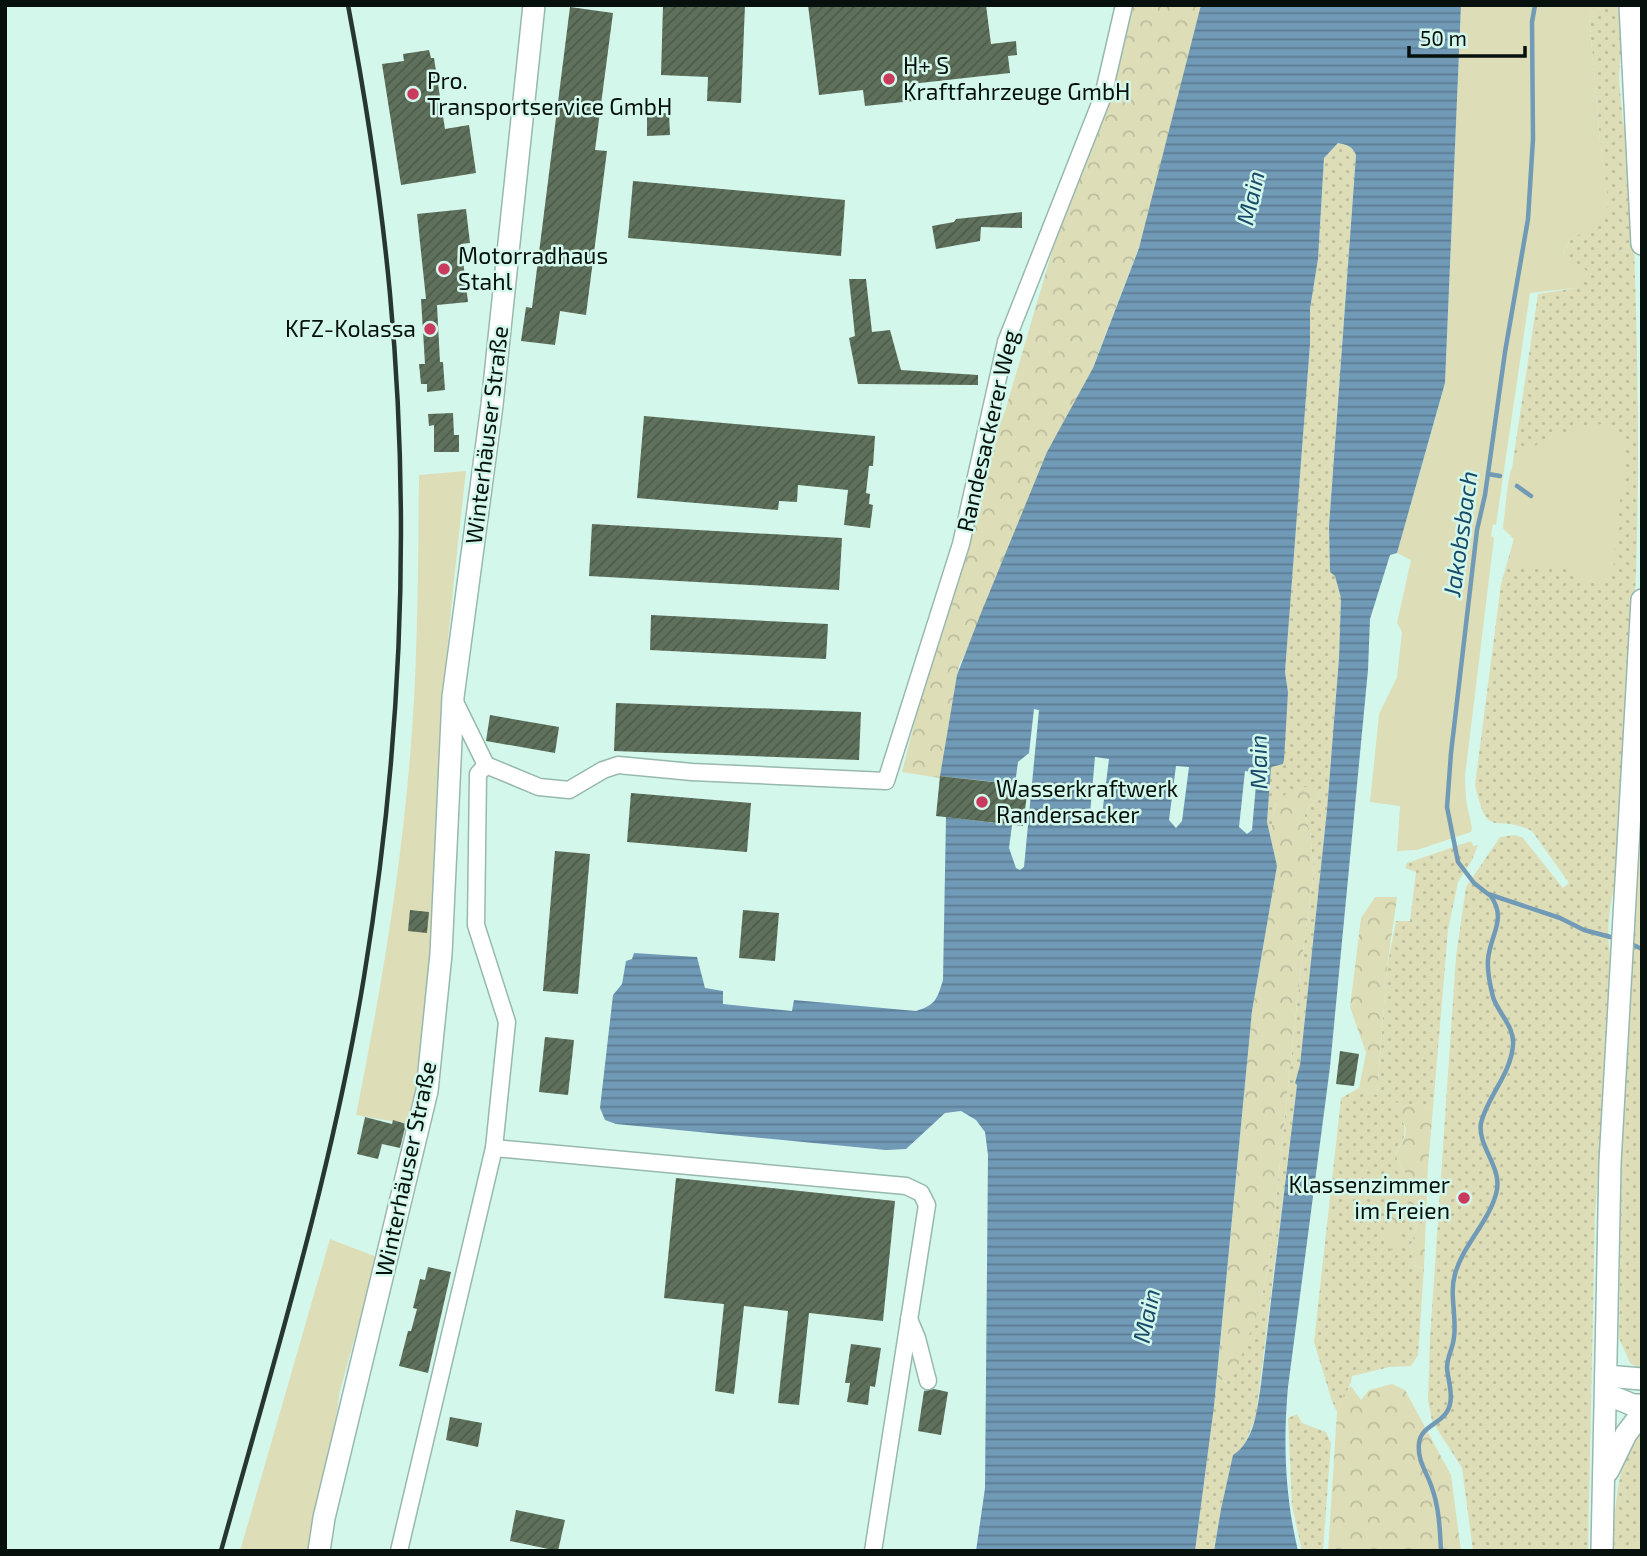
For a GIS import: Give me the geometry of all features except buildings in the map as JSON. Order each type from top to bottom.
[{"type":"main road","name":"Winterhäuser Straße","points":[[319,1551],[324,1518],[427,1091],[441,954],[453,697],[492,405],[534,5]]},
{"type":"main road","points":[[1630,5],[1642,244]]},
{"type":"main road","points":[[1602,1551],[1610,1163],[1642,600]]},
{"type":"main road","points":[[1606,1385],[1642,1379]]},
{"type":"main road","points":[[1606,1385],[1633,1405],[1642,1405]]},
{"type":"main road","points":[[1604,1479],[1626,1434],[1642,1413]]},
{"type":"street","name":"Randesackerer Weg","points":[[486,765],[539,787],[569,790],[603,770],[618,765],[692,772],[886,780],[961,544],[1006,342],[1103,96],[1124,5]]},
{"type":"street","points":[[399,1551],[494,1148],[507,1022],[475,925],[478,774],[486,765],[453,697]]},
{"type":"street","points":[[494,1148],[906,1186],[921,1194],[927,1205],[873,1551]]},
{"type":"street","points":[[909,1319],[918,1338],[928,1381]]},
{"type":"green space","points":[[1130,5],[1212,5],[1139,247],[1093,367],[1061,479],[1010,563],[959,666],[940,778],[902,772],[972,496],[1005,411],[1054,245],[1084,168]]},
{"type":"green space","points":[[1461,5],[1606,5],[1589,15],[1600,140],[1609,205],[1596,227],[1570,239],[1563,254],[1586,270],[1576,288],[1530,293],[1496,525],[1493,524],[1491,536],[1494,538],[1465,776],[1471,832],[1417,850],[1397,851],[1400,806],[1370,802],[1379,714],[1397,677],[1402,632],[1397,623],[1411,560],[1397,553],[1445,384]]},
{"type":"green space","points":[[1606,5],[1620,5],[1624,44],[1620,57],[1619,80],[1623,122],[1630,143],[1638,465],[1633,648],[1618,873],[1609,919],[1612,966],[1595,1217],[1588,1551],[1473,1551],[1462,1468],[1432,1421],[1428,1400],[1456,956],[1466,887],[1500,837],[1515,835],[1523,838],[1563,888],[1569,883],[1532,831],[1489,820],[1484,814],[1475,785],[1501,584],[1514,539],[1503,528],[1538,294],[1576,288],[1585,270],[1563,255],[1570,239],[1596,226],[1608,205],[1589,15]]},
{"type":"green space","points":[[1338,143],[1349,146],[1356,155],[1329,526],[1330,572],[1335,576],[1341,598],[1327,810],[1300,1065],[1295,1083],[1297,1085],[1256,1416],[1243,1449],[1233,1456],[1214,1551],[1195,1551],[1217,1378],[1226,1382],[1260,1306],[1270,1257],[1301,966],[1314,872],[1310,832],[1304,814],[1315,800],[1276,801],[1270,838],[1267,822],[1271,766],[1279,765],[1288,692],[1285,672],[1310,344],[1310,309],[1318,259],[1324,158]]},
{"type":"green space","points":[[1604,424],[1622,434],[1624,474],[1614,544],[1616,562],[1611,567],[1605,583],[1577,583],[1569,567],[1539,568],[1508,564],[1514,539],[1503,528],[1512,468],[1528,450],[1540,443],[1566,432]]},
{"type":"green space","points":[[466,471],[439,747],[428,999],[424,1041],[408,1124],[356,1115],[388,936],[406,802],[416,652],[419,475]]},
{"type":"green space","points":[[1312,785],[1315,800],[1304,814],[1310,832],[1314,872],[1301,965],[1270,1257],[1260,1306],[1238,1365],[1226,1382],[1217,1378],[1252,1011],[1277,866],[1270,838],[1276,801],[1289,792]]},
{"type":"green space","points":[[1642,804],[1642,1370],[1630,1363],[1619,1338],[1623,1051]]},
{"type":"green space","points":[[1471,841],[1473,846],[1478,845],[1458,882],[1448,930],[1433,1108],[1394,1103],[1405,1129],[1403,1141],[1395,1155],[1407,1176],[1409,1213],[1417,1226],[1410,1248],[1416,1267],[1424,1268],[1418,1355],[1411,1366],[1390,1367],[1352,1376],[1337,1412],[1314,1342],[1341,1098],[1359,1088],[1377,1095],[1387,967],[1396,921],[1410,921],[1416,872],[1405,868],[1407,863]]},
{"type":"green space","points":[[1375,897],[1397,897],[1387,967],[1377,1095],[1359,1088],[1366,1053],[1350,1007],[1361,918]]},
{"type":"green space","points":[[1394,1102],[1433,1108],[1424,1268],[1416,1267],[1410,1248],[1417,1226],[1409,1213],[1407,1176],[1395,1155],[1406,1130],[1391,1108]]},
{"type":"green space","points":[[1391,1180],[1400,1189],[1402,1241],[1391,1251],[1386,1239],[1385,1225],[1387,1211],[1393,1200],[1385,1192]]},
{"type":"green space","points":[[330,1239],[377,1257],[340,1391],[310,1551],[240,1551]]},
{"type":"green space","points":[[1392,1384],[1405,1390],[1451,1475],[1461,1551],[1328,1551],[1337,1412],[1344,1394],[1351,1386],[1361,1400],[1369,1390]]},
{"type":"green space","points":[[1297,1414],[1302,1423],[1326,1432],[1331,1443],[1323,1551],[1302,1551],[1292,1506],[1288,1418]]},
{"type":"green space","points":[[1642,1425],[1642,1551],[1612,1551],[1622,1466],[1627,1450]]},
{"type":"water","name":"Main","points":[[1201,5],[1461,5],[1445,383],[1397,553],[1390,555],[1370,619],[1368,670],[1330,1067],[1288,1387],[1286,1469],[1298,1551],[1214,1551],[1233,1455],[1246,1442],[1254,1424],[1258,1404],[1297,1085],[1295,1083],[1300,1065],[1327,810],[1341,598],[1335,576],[1330,572],[1329,526],[1356,155],[1349,146],[1338,143],[1324,158],[1318,259],[1310,309],[1310,344],[1285,672],[1288,692],[1284,760],[1283,764],[1271,767],[1267,822],[1277,866],[1252,1011],[1214,1406],[1195,1551],[976,1551],[985,1488],[988,1155],[985,1132],[976,1120],[961,1111],[945,1113],[906,1149],[886,1150],[616,1124],[605,1120],[600,1108],[613,995],[622,984],[626,961],[632,959],[634,953],[697,957],[705,988],[723,991],[723,1004],[792,1011],[794,1000],[916,1011],[935,1000],[943,980],[946,817],[1012,825],[1009,848],[1016,868],[1020,870],[1024,867],[1039,710],[1034,709],[1029,753],[1018,762],[1015,784],[940,776],[957,675],[1047,452],[1093,368],[1139,248]],"holes":[[[1095,757],[1109,759],[1102,815],[1096,819],[1090,814]],[[1176,766],[1189,767],[1182,821],[1176,828],[1169,820]],[[1245,771],[1257,773],[1252,830],[1247,834],[1239,827]]]},
{"type":"waterway","name":"Jakobsbach","points":[[1535,5],[1532,22],[1533,139],[1528,219],[1505,352],[1485,495],[1477,530],[1447,807],[1458,862],[1474,883],[1488,894],[1560,918],[1584,930],[1618,939]]},
{"type":"waterway","points":[[1488,474],[1500,476]]},
{"type":"waterway","points":[[1517,486],[1531,496]]},
{"type":"waterway","points":[[1441,1551],[1436,1503],[1421,1461],[1419,1443],[1424,1432],[1448,1411],[1451,1400],[1447,1368],[1455,1329],[1455,1274],[1496,1194],[1496,1175],[1483,1141],[1481,1123],[1504,1076],[1513,1045],[1509,1026],[1495,1003],[1489,978],[1489,951],[1498,919],[1498,912],[1490,895]]},
{"type":"waterway","name":"Jakobsbach","points":[[1629,943],[1642,949]]},
{"type":"railway","points":[[221,1551],[281,1337],[336,1122],[351,1050],[377,892],[394,722],[401,551],[396,379],[378,185],[348,5]]},
{"type":"place","name":"H+ S Kraftfahrzeuge GmbH","points":[[889,79]]},
{"type":"place","name":"Pro. Transportservice GmbH","points":[[413,94]]},
{"type":"place","name":"Motorradhaus Stahl","points":[[444,269]]},
{"type":"place","name":"KFZ-Kolassa","points":[[430,329]]},
{"type":"place","name":"Wasserkraftwerk Randersacker","points":[[982,802]]},
{"type":"place","name":"Klassenzimmer im Freien","points":[[1464,1198]]}]
